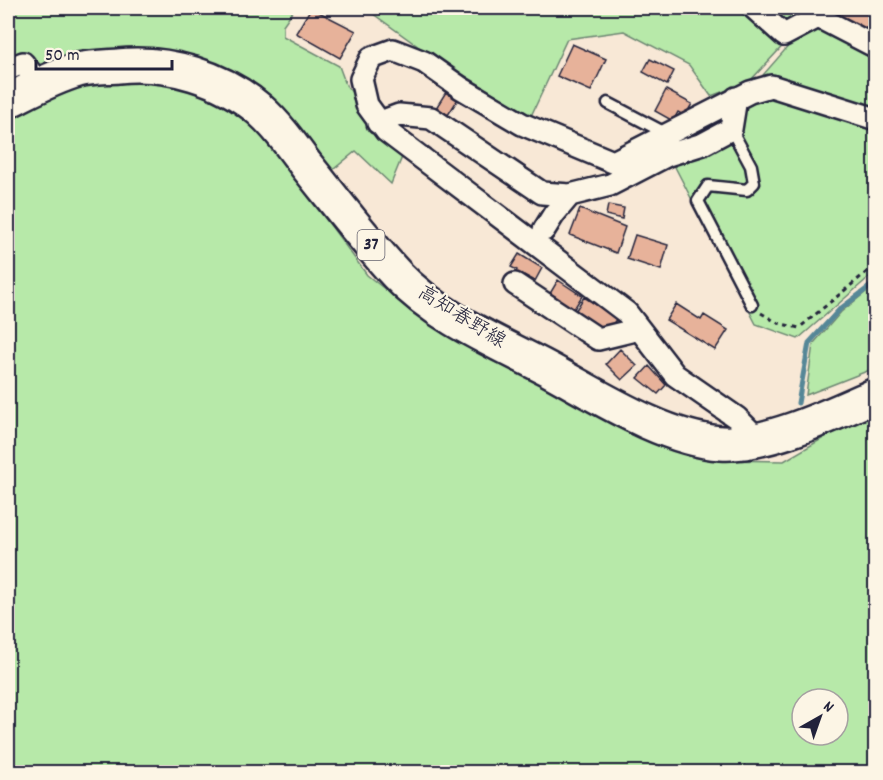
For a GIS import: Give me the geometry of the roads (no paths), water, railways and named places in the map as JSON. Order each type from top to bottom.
[{"type":"main road","name":"高知春野線","points":[[8,101],[57,77],[80,69],[133,64],[157,65],[211,81],[237,93],[260,110],[281,132],[370,245],[399,277],[429,302],[467,326],[603,399],[684,437],[722,443],[779,435],[876,395]]},
{"type":"street","points":[[754,8],[784,35],[818,17],[876,46]]},
{"type":"street","points":[[758,439],[736,418],[675,375],[627,313],[386,131],[367,105],[361,79],[371,58],[393,50],[424,62],[461,88],[522,124],[613,162],[736,98],[771,86],[876,119]]},
{"type":"street","points":[[8,69],[23,63],[41,86]]},
{"type":"street","points":[[378,123],[399,115],[431,118],[542,193],[570,195],[610,185],[668,155],[703,144],[731,129],[736,98]]},
{"type":"street","points":[[544,230],[570,195]]},
{"type":"street","points":[[516,284],[598,339],[639,329]]},
{"type":"lane","points":[[608,104],[668,134]]},
{"type":"lane","points":[[731,129],[751,166],[754,183],[747,190],[708,186],[698,201],[752,305]]},
{"type":"waterway","points":[[798,403],[809,343],[840,309],[876,282]]}]
